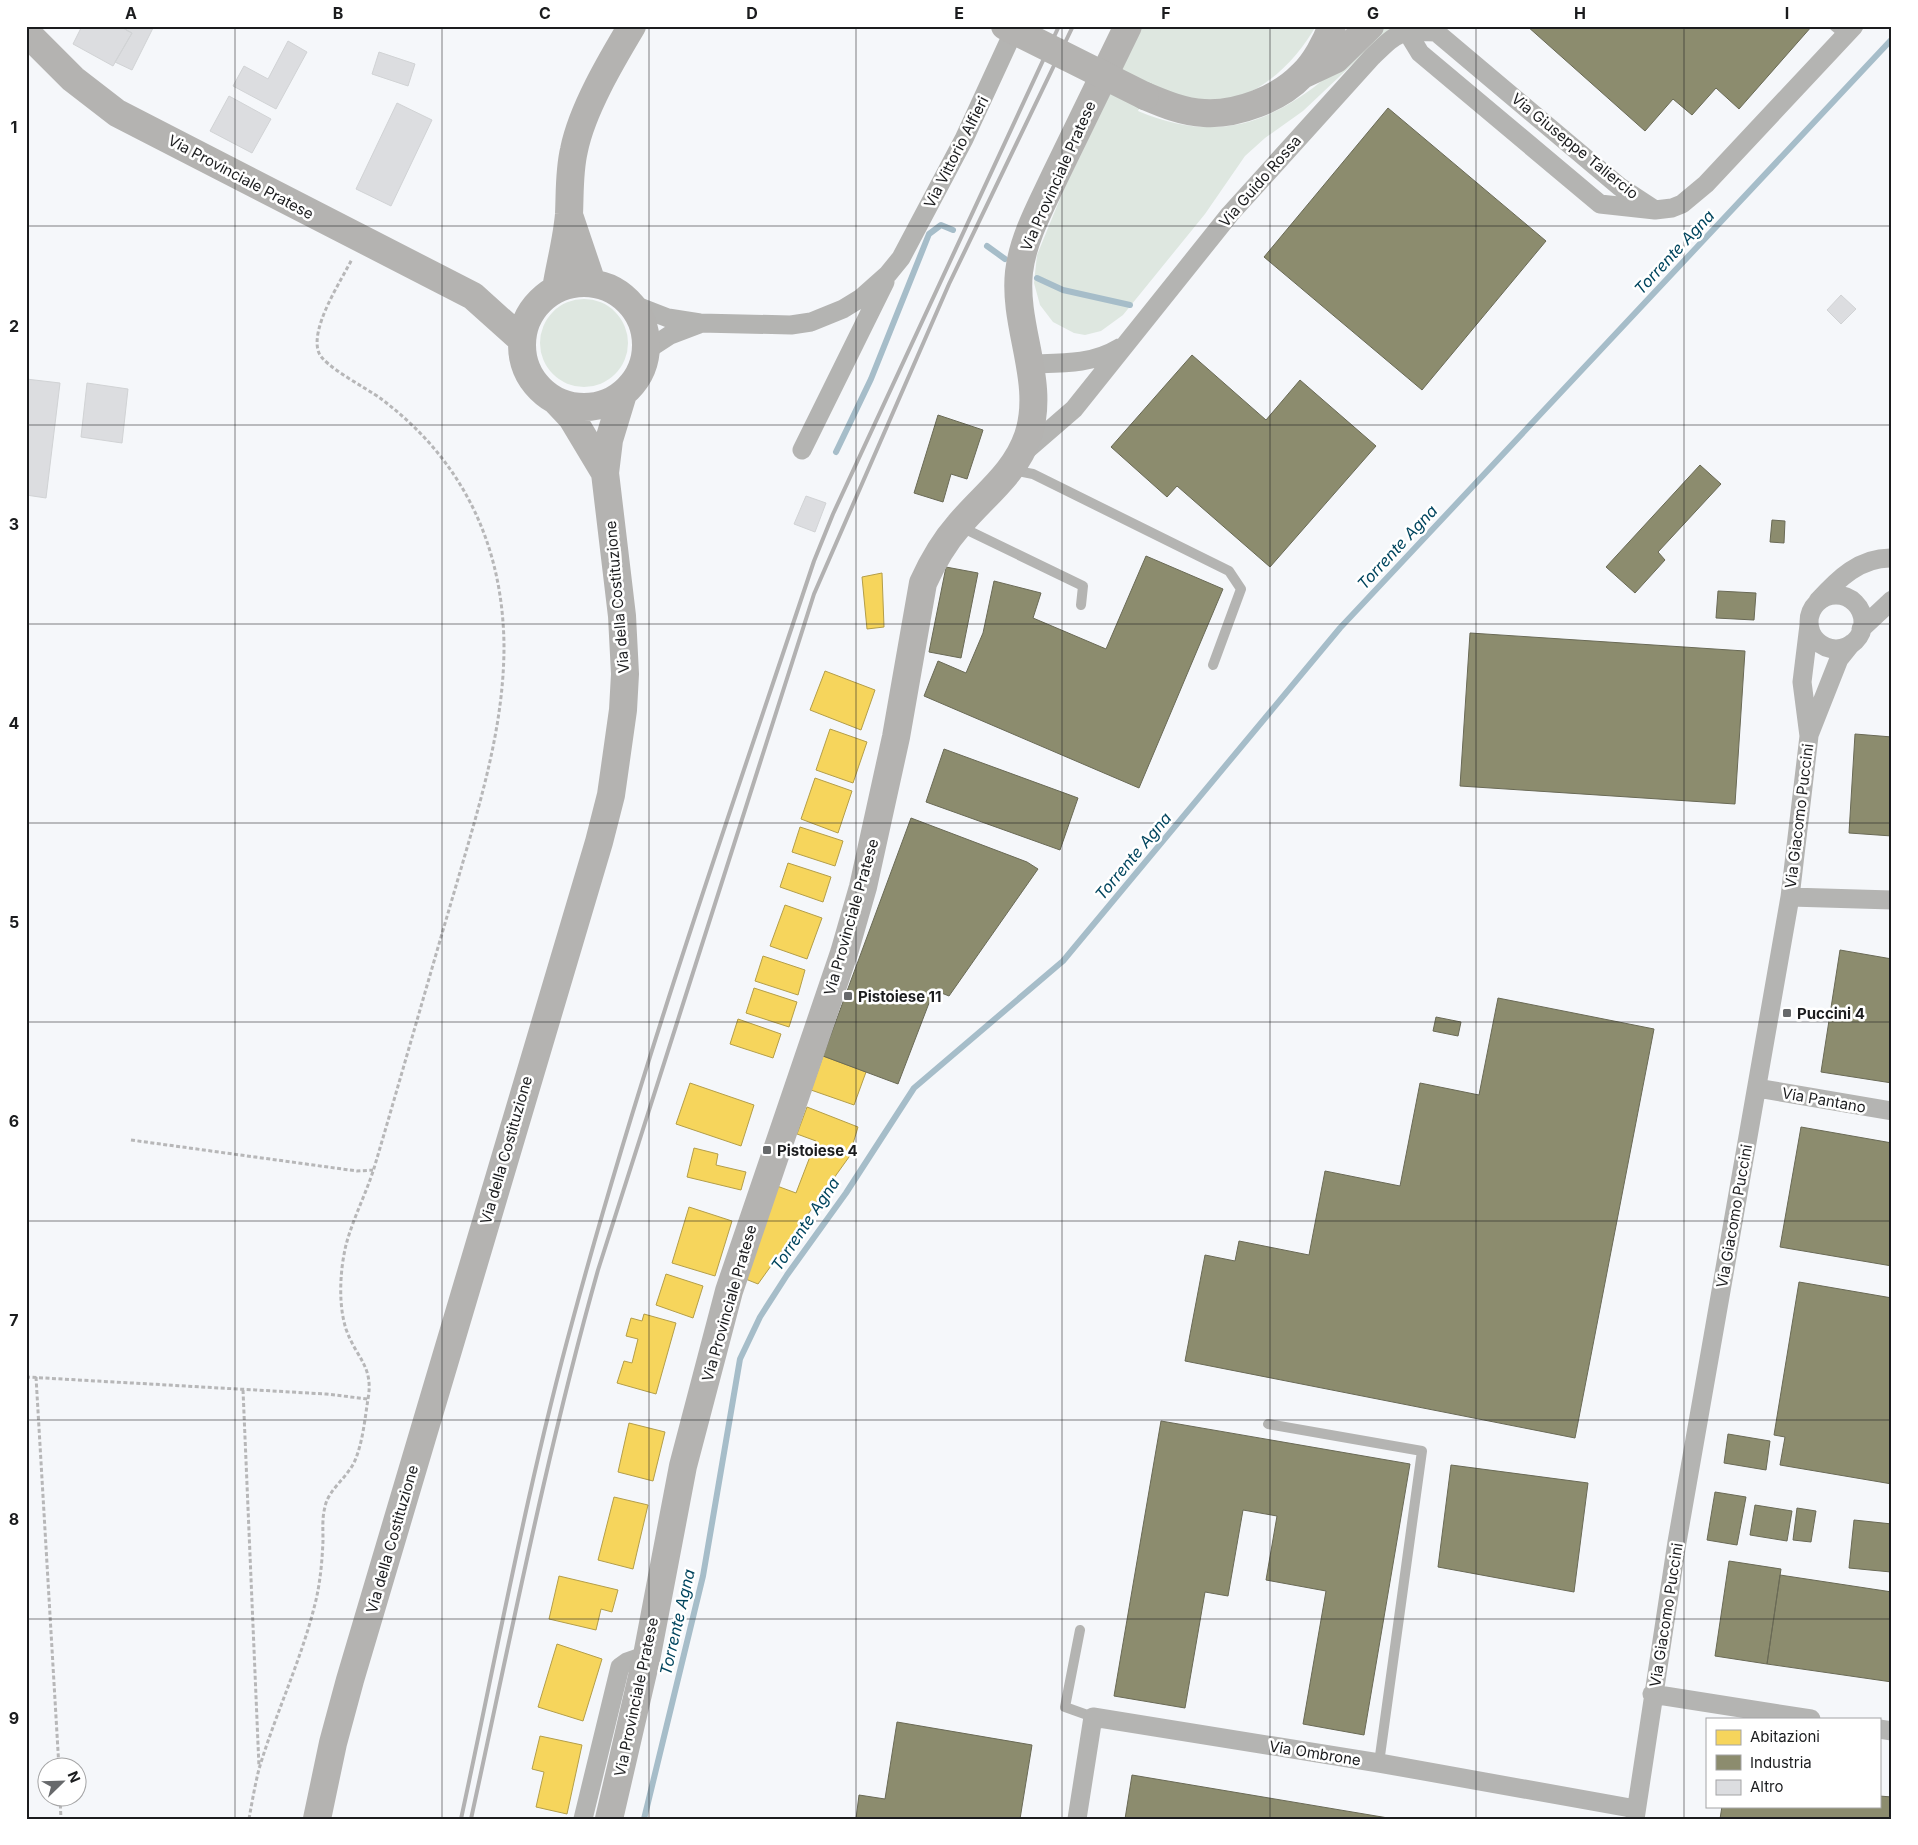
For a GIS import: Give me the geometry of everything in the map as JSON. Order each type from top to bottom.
[{"type":"main road","points":[[556,289],[569,215],[568,186],[574,149],[580,128],[610,62],[632,26]]},
{"type":"main road","points":[[1005,26],[1144,96],[1173,108],[1202,113],[1222,113],[1243,108],[1284,90],[1303,75],[1336,59],[1370,26]]},
{"type":"main road","name":"Via Provinciale Pratese","points":[[609,1819],[647,1655],[683,1466],[729,1291],[844,953],[863,887],[896,737],[923,583],[932,563],[958,525],[1016,462],[1033,418],[1034,396],[1018,297],[1022,256],[1038,212],[1128,26]]},
{"type":"main road","points":[[1303,75],[1332,26]]},
{"type":"main road","name":"Via Provinciale Pratese","points":[[26,32],[89,92],[117,113],[361,240],[474,296],[534,308]]},
{"type":"main road","points":[[569,215],[592,283]]},
{"type":"main road","points":[[556,401],[573,406],[590,407],[608,403],[623,394],[639,375],[647,350],[646,334],[640,317],[632,304],[614,290],[592,283],[568,284],[556,289],[534,308],[526,323],[522,340],[522,353],[530,376],[537,386],[556,401],[572,418],[605,473]]},
{"type":"main road","name":"Via Provinciale Pratese","points":[[474,296],[522,340]]},
{"type":"main road","points":[[605,473],[609,440],[623,394]]},
{"type":"main road","name":"Via della Costituzione","points":[[317,1819],[333,1743],[350,1680],[599,842],[611,795],[621,736],[625,674],[622,616],[605,473]]},
{"type":"street","name":"Via Vittorio Alfieri","points":[[632,304],[668,318],[700,323],[791,324],[810,322],[843,309],[875,287],[901,258],[964,139],[1016,26]]},
{"type":"street","points":[[1655,210],[1682,204],[1706,184],[1845,29]]},
{"type":"street","name":"Via Guido Rossa","points":[[1016,462],[1074,409],[1230,214],[1320,112],[1394,36],[1406,30]]},
{"type":"street","name":"Via Giuseppe Taliercio","points":[[1406,30],[1436,32],[1620,187],[1655,210]]},
{"type":"street","name":"Via Giuseppe Taliercio","points":[[1406,30],[1420,53],[1600,204],[1655,210]]},
{"type":"street","name":"Via Vittorio Alfieri","points":[[802,450],[888,274]]},
{"type":"street","name":"Via Vittorio Alfieri","points":[[647,350],[670,335],[700,323]]},
{"type":"street","name":"Via Guido Rossa","points":[[1029,364],[1089,361],[1106,356],[1126,343]]},
{"type":"street","points":[[1817,602],[1833,595],[1850,598],[1860,612],[1856,637],[1833,648],[1825,646],[1812,634],[1809,625],[1812,608],[1817,602],[1836,581],[1853,568],[1880,558],[1892,558]]},
{"type":"street","name":"Via Giacomo Puccini","points":[[1809,736],[1839,659],[1856,637],[1892,600]]},
{"type":"street","name":"Via Giacomo Puccini","points":[[1636,1814],[1652,1694],[1790,897],[1809,736],[1802,682],[1809,625]]},
{"type":"street","points":[[1790,897],[1892,900]]},
{"type":"street","name":"Via Pantano","points":[[1757,1088],[1892,1111]]},
{"type":"street","points":[[583,1819],[620,1667],[627,1662],[647,1655]]},
{"type":"street","name":"Via Giacomo Puccini","points":[[1652,1694],[1805,1718]]},
{"type":"street","points":[[1077,1819],[1093,1718]]},
{"type":"street","name":"Via Ombrone","points":[[1093,1718],[1379,1763],[1636,1814]]},
{"type":"lane","points":[[1016,462],[1033,474],[1229,571],[1241,589],[1213,665]]},
{"type":"lane","points":[[958,525],[1083,586],[1080,606]]},
{"type":"lane","points":[[1268,1424],[1422,1451],[1379,1763]]},
{"type":"lane","points":[[1080,1630],[1065,1707],[1093,1718]]},
{"type":"path","points":[[249,1819],[259,1768],[315,1607],[322,1560],[324,1507],[330,1493],[345,1479],[357,1457],[368,1400],[371,1380],[346,1327],[340,1297],[346,1246],[373,1170],[492,759],[502,690],[504,643],[496,572],[486,535],[470,499],[448,463],[388,404],[349,376],[331,366],[319,354],[316,333],[361,240]]},
{"type":"path","points":[[131,1140],[357,1170],[373,1170]]},
{"type":"path","points":[[26,1377],[326,1394],[368,1400]]},
{"type":"path","points":[[36,1377],[57,1758]]},
{"type":"path","points":[[243,1390],[259,1768]]},
{"type":"shaded area","points":[[1143,26],[1316,26],[1306,42],[1281,71],[1250,92],[1232,99],[1194,100],[1150,85],[1138,111],[1177,123],[1212,127],[1244,123],[1273,112],[1301,96],[1328,76],[1383,26],[1393,26],[1303,111],[1265,138],[1245,156],[1205,214],[1123,315],[1101,331],[1085,335],[1074,333],[1053,322],[1040,305],[1034,283],[1037,255],[1064,189]]},
{"type":"shaded area","points":[[584,299],[601,302],[609,306],[621,318],[625,326],[628,343],[625,360],[621,368],[609,380],[601,384],[584,387],[567,384],[559,380],[547,368],[543,360],[540,343],[543,326],[547,318],[559,306],[567,302]]},
{"type":"building: Abitazioni","points":[[882,573],[884,627],[867,629],[862,577]]},
{"type":"building: Abitazioni","points":[[825,671],[875,690],[861,730],[810,710]]},
{"type":"building: Abitazioni","points":[[830,729],[867,742],[853,783],[816,770]]},
{"type":"building: Abitazioni","points":[[815,778],[852,791],[838,833],[801,819]]},
{"type":"building: Abitazioni","points":[[800,827],[843,841],[835,866],[792,852]]},
{"type":"building: Abitazioni","points":[[788,863],[831,877],[823,902],[780,887]]},
{"type":"building: Abitazioni","points":[[785,905],[822,918],[807,959],[770,946]]},
{"type":"building: Abitazioni","points":[[763,956],[805,970],[798,995],[755,981]]},
{"type":"building: Abitazioni","points":[[754,988],[797,1002],[789,1027],[746,1013]]},
{"type":"building: Abitazioni","points":[[738,1019],[781,1034],[773,1058],[730,1044]]},
{"type":"building: Abitazioni","points":[[823,1056],[866,1072],[854,1105],[811,1090]]},
{"type":"building: Abitazioni","points":[[690,1083],[754,1105],[741,1146],[676,1124]]},
{"type":"building: Abitazioni","points":[[807,1107],[858,1127],[849,1157],[758,1284],[743,1278],[777,1186],[796,1193],[816,1141],[797,1134]]},
{"type":"building: Abitazioni","points":[[694,1148],[718,1154],[716,1165],[746,1172],[741,1190],[687,1177]]},
{"type":"building: Abitazioni","points":[[689,1207],[732,1221],[715,1276],[672,1263]]},
{"type":"building: Abitazioni","points":[[666,1274],[703,1286],[693,1318],[656,1305]]},
{"type":"building: Abitazioni","points":[[644,1314],[676,1323],[656,1394],[617,1383],[624,1361],[632,1363],[638,1339],[626,1336],[631,1318],[642,1321]]},
{"type":"building: Abitazioni","points":[[629,1423],[665,1432],[653,1481],[618,1472]]},
{"type":"building: Abitazioni","points":[[614,1497],[648,1505],[633,1569],[598,1560]]},
{"type":"building: Abitazioni","points":[[559,1576],[618,1590],[612,1612],[601,1609],[596,1630],[549,1619]]},
{"type":"building: Abitazioni","points":[[557,1644],[602,1659],[583,1721],[538,1707]]},
{"type":"building: Abitazioni","points":[[540,1736],[582,1745],[567,1814],[536,1807],[544,1772],[532,1769]]},
{"type":"building: Industria","points":[[1527,26],[1812,26],[1739,109],[1716,88],[1692,115],[1673,99],[1645,131]]},
{"type":"building: Industria","points":[[1388,108],[1546,241],[1422,390],[1264,257]]},
{"type":"building: Industria","points":[[1192,355],[1266,420],[1300,380],[1376,446],[1270,567],[1177,486],[1167,497],[1111,447]]},
{"type":"building: Industria","points":[[938,415],[983,430],[967,479],[951,474],[943,502],[914,493]]},
{"type":"building: Industria","points":[[1700,465],[1721,484],[1658,552],[1665,560],[1635,593],[1606,567]]},
{"type":"building: Industria","points":[[1772,520],[1785,521],[1784,543],[1770,542]]},
{"type":"building: Industria","points":[[1146,556],[1223,589],[1139,788],[924,696],[938,661],[966,673],[983,633],[994,581],[1041,593],[1033,618],[1106,649]]},
{"type":"building: Industria","points":[[946,567],[978,573],[961,658],[929,652]]},
{"type":"building: Industria","points":[[1718,591],[1756,593],[1754,620],[1716,618]]},
{"type":"building: Industria","points":[[1470,633],[1745,651],[1735,804],[1460,786]]},
{"type":"building: Industria","points":[[1855,734],[1892,737],[1892,836],[1849,833]]},
{"type":"building: Industria","points":[[944,749],[1078,798],[1060,850],[926,802]]},
{"type":"building: Industria","points":[[911,818],[1027,862],[1038,869],[949,996],[934,990],[898,1084],[823,1056]]},
{"type":"building: Industria","points":[[1840,950],[1892,959],[1892,1083],[1821,1072]]},
{"type":"building: Industria","points":[[1498,998],[1654,1029],[1575,1438],[1185,1361],[1205,1255],[1235,1261],[1239,1241],[1309,1255],[1325,1171],[1400,1186],[1420,1083],[1479,1095]]},
{"type":"building: Industria","points":[[1436,1017],[1461,1022],[1458,1036],[1433,1031]]},
{"type":"building: Industria","points":[[1801,1127],[1892,1143],[1892,1266],[1780,1247]]},
{"type":"building: Industria","points":[[1799,1282],[1892,1298],[1892,1484],[1780,1465],[1785,1437],[1774,1435]]},
{"type":"building: Industria","points":[[1161,1421],[1410,1464],[1364,1735],[1303,1724],[1326,1591],[1266,1580],[1277,1516],[1243,1510],[1228,1596],[1205,1592],[1185,1708],[1114,1696]]},
{"type":"building: Industria","points":[[1728,1434],[1770,1441],[1766,1470],[1724,1463]]},
{"type":"building: Industria","points":[[1451,1465],[1588,1483],[1574,1592],[1438,1567]]},
{"type":"building: Industria","points":[[1715,1492],[1746,1497],[1737,1545],[1707,1540]]},
{"type":"building: Industria","points":[[1755,1505],[1792,1511],[1787,1541],[1750,1535]]},
{"type":"building: Industria","points":[[1797,1508],[1816,1511],[1811,1542],[1793,1540]]},
{"type":"building: Industria","points":[[1854,1520],[1892,1524],[1891,1572],[1849,1568]]},
{"type":"building: Industria","points":[[1729,1561],[1781,1569],[1767,1664],[1715,1656]]},
{"type":"building: Industria","points":[[1780,1575],[1892,1592],[1892,1682],[1767,1664]]},
{"type":"building: Industria","points":[[897,1722],[1032,1745],[1020,1819],[856,1819],[859,1795],[885,1799]]},
{"type":"building: Industria","points":[[1132,1775],[1394,1819],[1125,1819]]},
{"type":"building: Industria","points":[[1880,1796],[1892,1797],[1890,1819],[1720,1819],[1722,1808],[1880,1808]]},
{"type":"building: Altro","points":[[82,26],[119,26],[132,33],[113,66],[73,44]]},
{"type":"building: Altro","points":[[128,26],[154,26],[132,70],[115,62],[132,33],[126,30]]},
{"type":"building: Altro","points":[[288,41],[307,52],[276,109],[233,86],[244,66],[268,79]]},
{"type":"building: Altro","points":[[379,52],[415,64],[408,86],[372,74]]},
{"type":"building: Altro","points":[[229,96],[271,119],[252,153],[210,131]]},
{"type":"building: Altro","points":[[397,103],[432,120],[391,206],[356,189]]},
{"type":"building: Altro","points":[[1841,295],[1856,309],[1841,324],[1827,310]]},
{"type":"building: Altro","points":[[26,379],[60,383],[46,498],[26,495]]},
{"type":"building: Altro","points":[[87,383],[128,389],[122,443],[81,437]]},
{"type":"building: Altro","points":[[806,496],[826,503],[815,532],[794,524]]},
{"type":"waterway","name":"Torrente Agna","points":[[644,1819],[703,1576],[740,1359],[760,1317],[787,1275],[846,1193],[914,1088],[1063,961],[1340,628],[1892,39]]},
{"type":"waterway","points":[[836,452],[871,379],[929,234],[941,225],[953,230]]},
{"type":"waterway","points":[[987,246],[1005,259]]},
{"type":"waterway","points":[[1037,278],[1063,290],[1130,305]]},
{"type":"railway","points":[[461,1819],[527,1505],[573,1319],[657,1033],[719,844],[814,561],[833,514],[1059,26]]},
{"type":"railway","points":[[471,1819],[546,1475],[598,1270],[814,594],[949,284],[1073,26]]},
{"type":"place","name":"Pistoiese 11","points":[[848,996]]},
{"type":"place","name":"Puccini 4","points":[[1787,1013]]},
{"type":"place","name":"Pistoiese 4","points":[[767,1150]]}]
